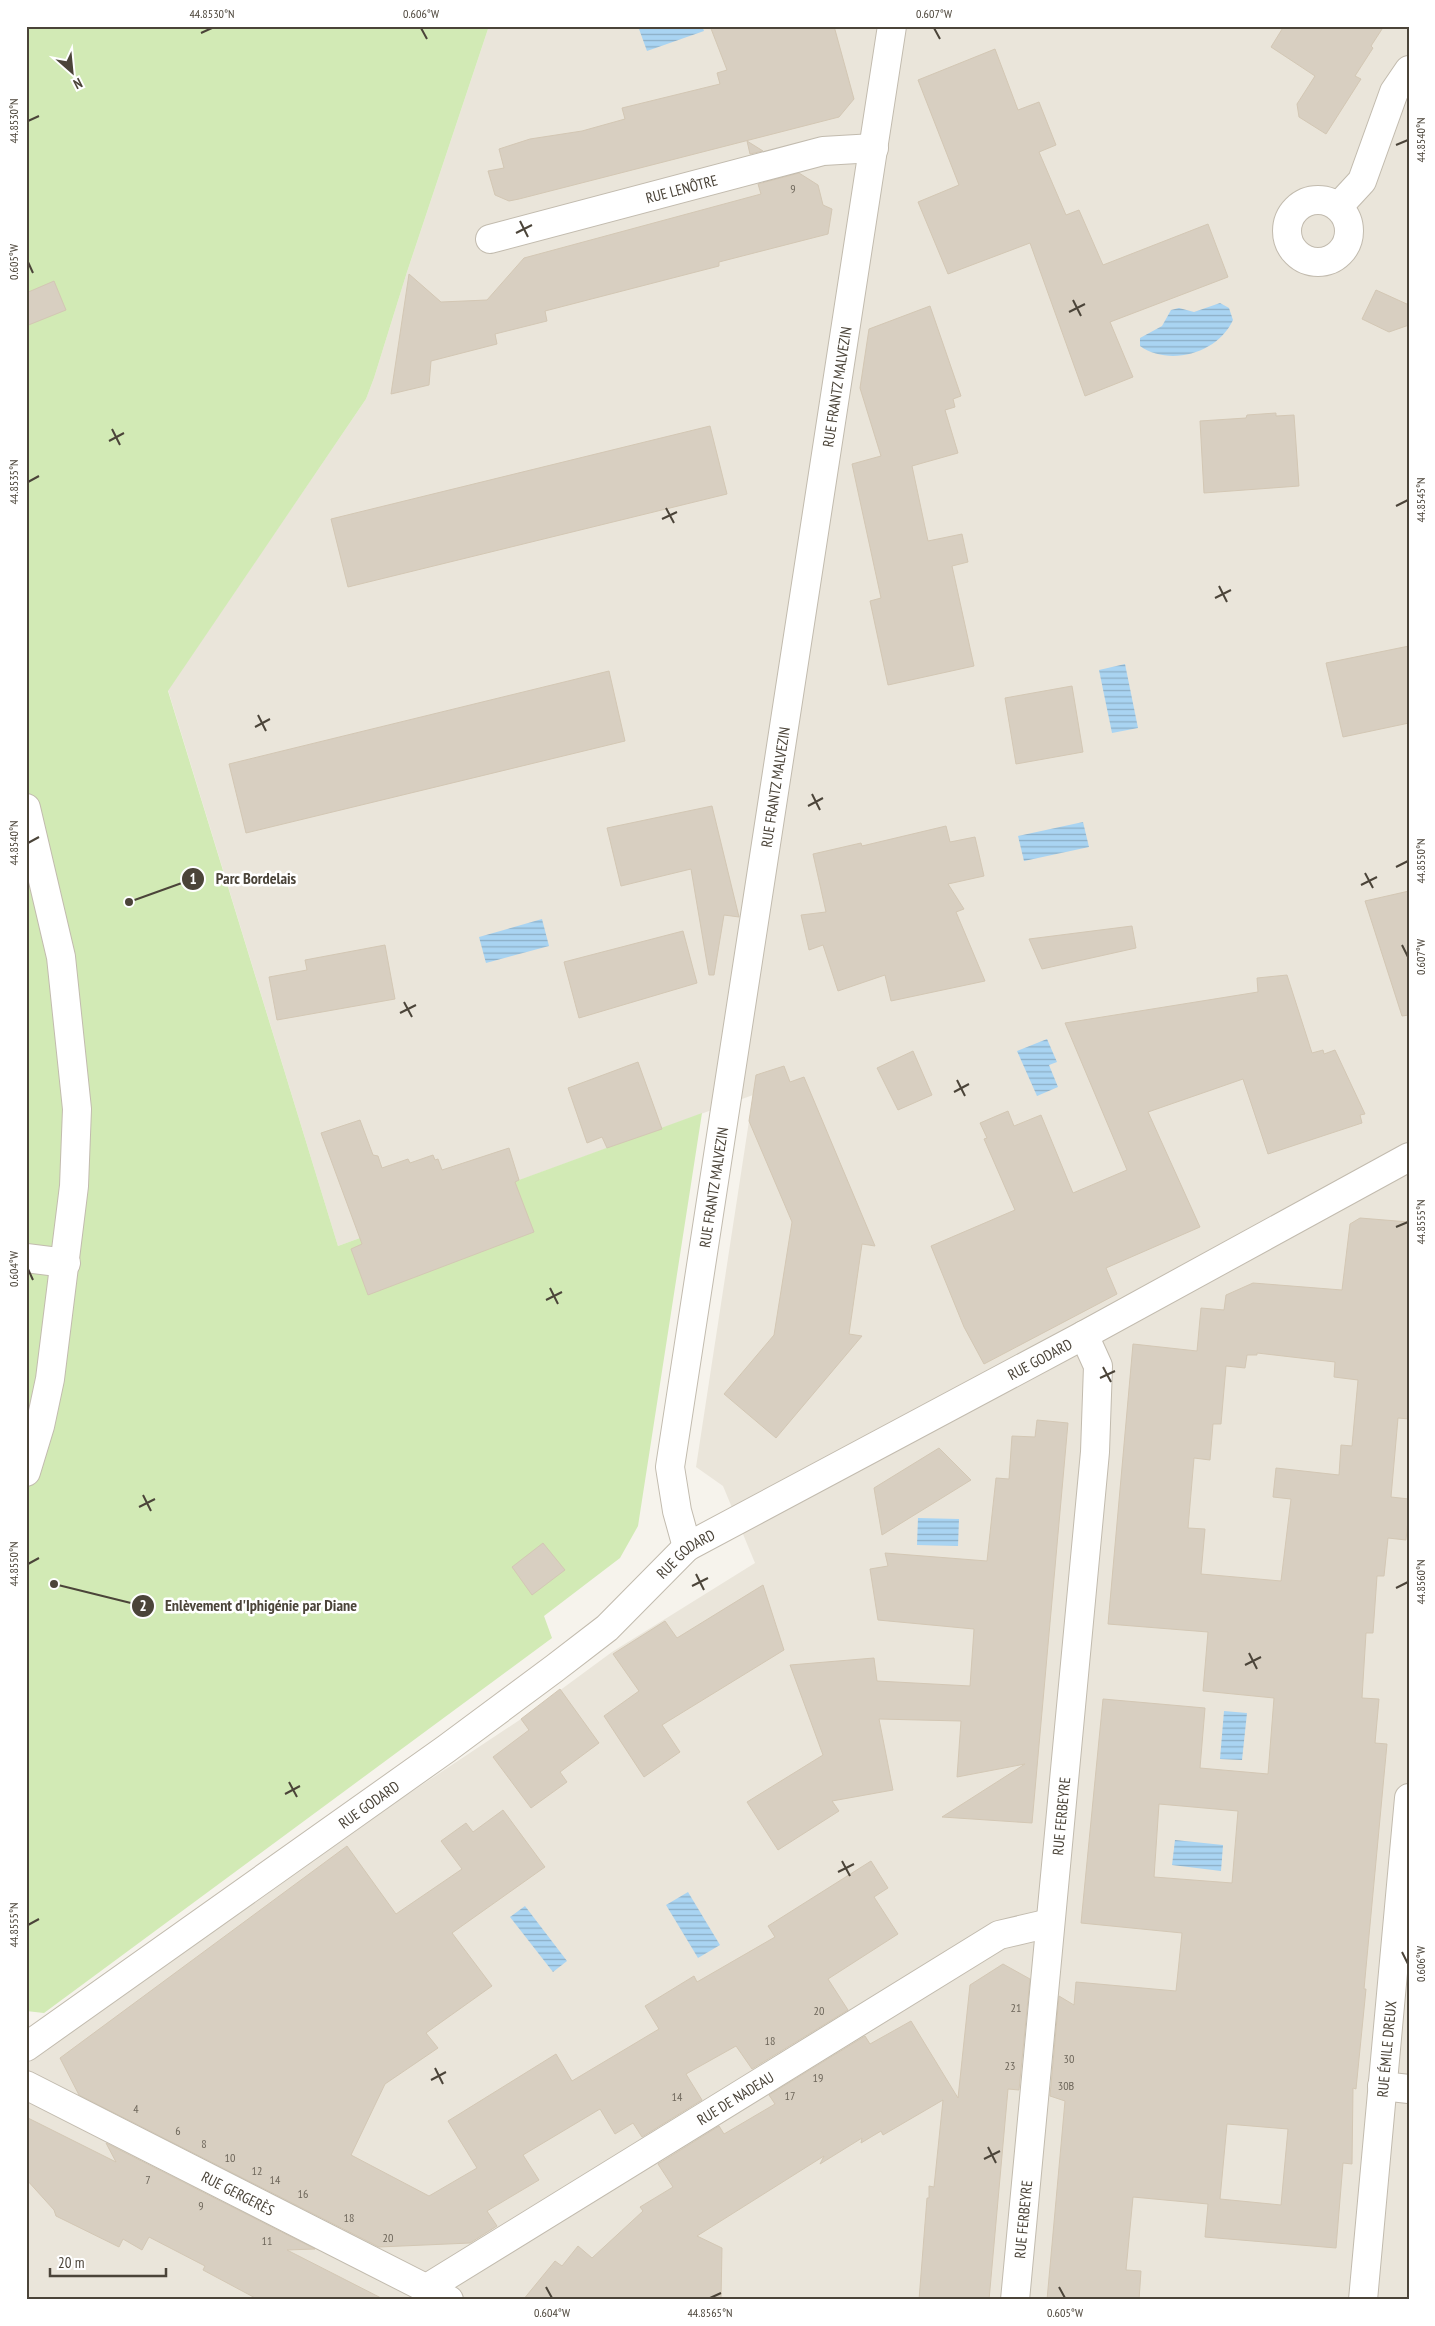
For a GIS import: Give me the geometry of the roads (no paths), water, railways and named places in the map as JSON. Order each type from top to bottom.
[{"type":"street","name":"RUE FRANTZ MALVEZIN","points":[[687,1547],[677,1511],[670,1467],[892,26]]},
{"type":"street","points":[[1338,207],[1362,182],[1394,92],[1409,70]]},
{"type":"street","name":"RUE LENÔTRE","points":[[490,239],[823,151],[874,148]]},
{"type":"street","points":[[26,808],[61,957],[77,1109],[74,1186],[66,1263],[50,1379],[40,1426],[26,1472]]},
{"type":"street","name":"RUE GODARD","points":[[26,2048],[446,1749],[607,1628],[687,1547],[1409,1157]]},
{"type":"street","points":[[26,1258],[66,1263]]},
{"type":"street","name":"RUE FERBEYRE","points":[[1015,2300],[1095,1452],[1098,1366],[1084,1334]]},
{"type":"street","name":"RUE ÉMILE DREUX","points":[[1363,2300],[1396,2088],[1409,1798]]},
{"type":"street","name":"RUE DE NADEAU","points":[[438,2294],[999,1935],[1050,1923]]},
{"type":"street","name":"RUE GERGERÈS","points":[[26,2085],[438,2294]]},
{"type":"water","points":[[647,26],[702,26],[704,31],[647,51],[639,29]]},
{"type":"water","points":[[1220,303],[1229,308],[1233,320],[1216,341],[1205,348],[1179,356],[1152,352],[1140,346],[1140,338],[1162,326],[1171,310],[1179,308],[1194,312]]},
{"type":"water","points":[[1125,664],[1138,728],[1112,733],[1099,670]]},
{"type":"water","points":[[1083,822],[1089,847],[1024,861],[1018,836]]},
{"type":"water","points":[[542,919],[549,946],[486,963],[479,937]]},
{"type":"water","points":[[1047,1039],[1057,1062],[1049,1065],[1058,1087],[1037,1096],[1017,1051]]},
{"type":"water","points":[[918,1518],[959,1519],[958,1546],[917,1545]]},
{"type":"water","points":[[1224,1711],[1247,1713],[1242,1760],[1220,1759]]},
{"type":"water","points":[[1175,1840],[1223,1845],[1221,1871],[1172,1865]]},
{"type":"water","points":[[688,1892],[720,1945],[698,1958],[666,1905]]},
{"type":"water","points":[[525,1906],[567,1961],[553,1972],[510,1917]]},
{"type":"place","name":"Parc Bordelais","points":[[129,902]]},
{"type":"place","name":"Enlèvement d'Iphigénie par Diane","points":[[54,1584]]}]
